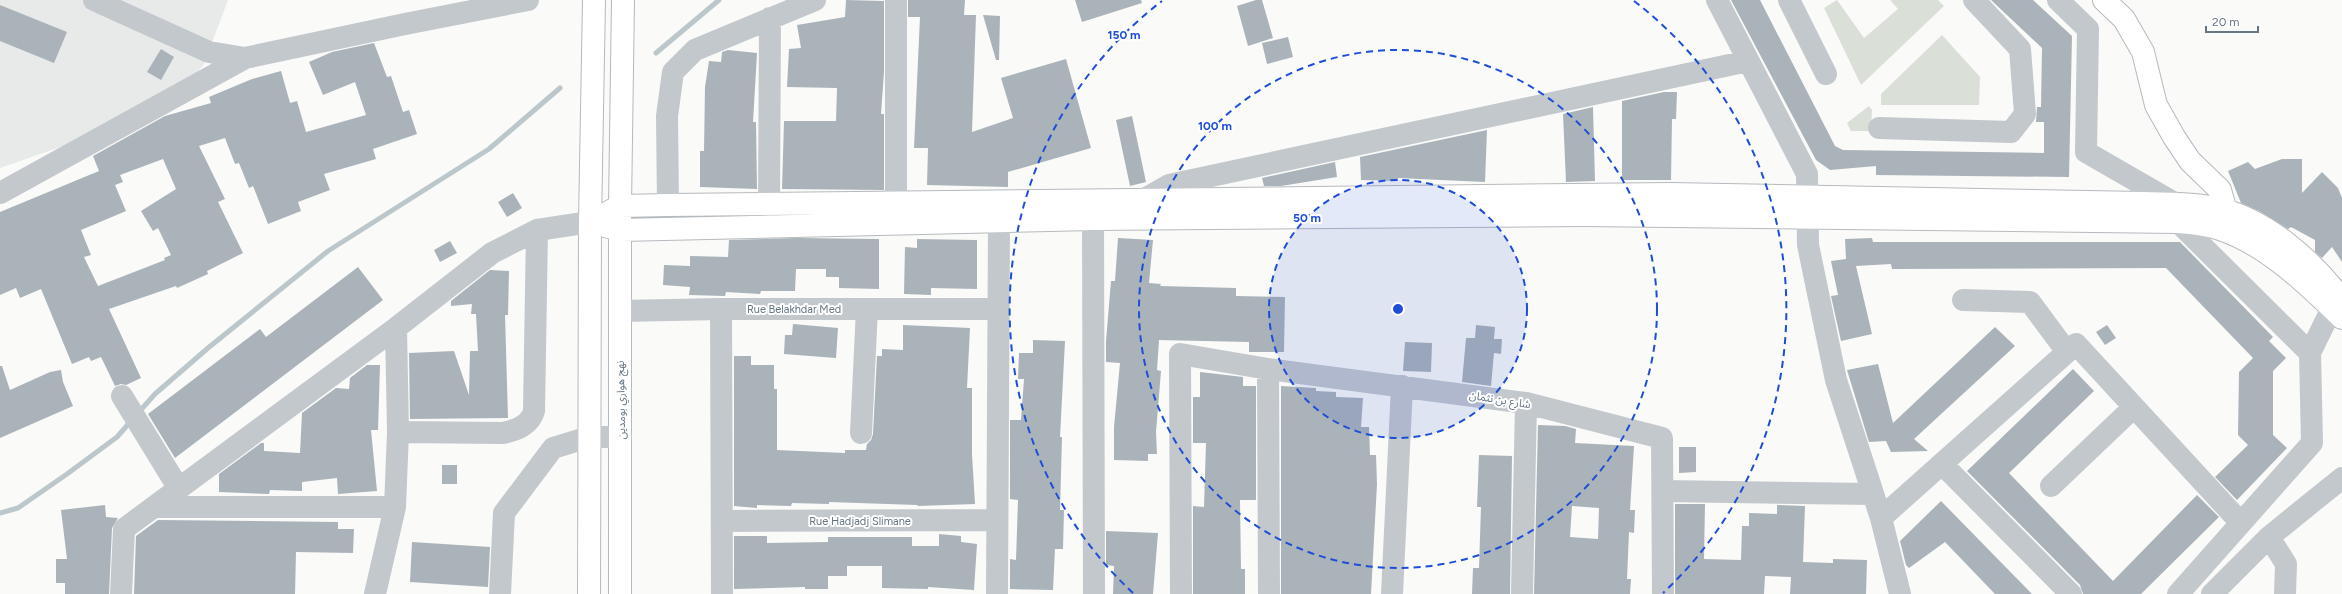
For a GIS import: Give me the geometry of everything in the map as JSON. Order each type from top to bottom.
[{"type":"main road","points":[[589,594],[590,222],[594,0]]},
{"type":"main road","name":"نهج هواري بومدين","points":[[620,594],[620,206],[623,0]]},
{"type":"main road","points":[[2104,0],[2124,19],[2143,52],[2156,105],[2174,137],[2190,161],[2220,190],[2228,211],[2231,234]]},
{"type":"main road","points":[[590,222],[620,230],[999,222],[1093,210],[1141,202],[1481,195],[1671,194],[1807,207]]},
{"type":"main road","points":[[590,222],[620,206],[896,202],[1093,210],[1576,215],[1807,207],[2178,213],[2204,206],[2228,211],[2260,226],[2286,244],[2320,273],[2339,306]]},
{"type":"main road","points":[[2178,213],[2231,234],[2269,256],[2339,306]]},
{"type":"street","points":[[94,0],[209,52],[245,58]]},
{"type":"street","points":[[0,193],[245,58],[528,0]]},
{"type":"street","points":[[668,205],[668,116],[673,72],[694,50],[815,0]]},
{"type":"street","points":[[896,0],[896,202]]},
{"type":"street","points":[[1717,0],[1807,174],[1808,245],[1836,380],[1881,518],[1900,594]]},
{"type":"street","points":[[1789,0],[1826,74]]},
{"type":"street","points":[[1879,128],[2010,132],[2025,114],[2020,49],[1974,0]]},
{"type":"street","points":[[2058,0],[2088,29],[2086,152],[2178,213],[2310,353]]},
{"type":"street","points":[[769,205],[770,18]]},
{"type":"street","points":[[1141,202],[1169,185],[1748,61]]},
{"type":"street","points":[[1093,210],[1094,594]]},
{"type":"street","points":[[121,594],[124,529],[396,328],[492,253],[536,230],[590,222]]},
{"type":"street","points":[[997,594],[999,222]]},
{"type":"street","points":[[398,432],[503,433],[519,428],[529,421],[534,411],[536,230]]},
{"type":"street","points":[[1963,300],[2030,302],[2066,352]]},
{"type":"street","points":[[2178,594],[2312,443],[2310,353],[2339,306]]},
{"type":"street","points":[[721,309],[722,594]]},
{"type":"street","name":"Rue Belakhdar Med","points":[[620,311],[721,309],[999,309]]},
{"type":"street","points":[[861,433],[867,310]]},
{"type":"street","points":[[375,594],[395,507],[398,432],[396,328]]},
{"type":"street","points":[[1881,518],[2076,344],[2241,523]]},
{"type":"street","name":"شارع بن نثمان","points":[[1181,594],[1180,354],[1268,369],[1526,403],[1662,438],[1663,594]]},
{"type":"street","points":[[1268,369],[1268,594]]},
{"type":"street","points":[[1392,594],[1402,386]]},
{"type":"street","points":[[125,400],[179,489]]},
{"type":"street","points":[[1522,594],[1526,403]]},
{"type":"street","points":[[2051,486],[2134,408]]},
{"type":"street","points":[[500,594],[504,513],[553,448],[589,437],[621,437]]},
{"type":"street","points":[[1942,464],[2071,594]]},
{"type":"street","points":[[2212,594],[2269,537],[2342,478]]},
{"type":"street","points":[[1662,491],[1873,494]]},
{"type":"street","points":[[154,507],[395,507]]},
{"type":"street","name":"Rue Hadjadj Slimane","points":[[722,522],[998,520]]},
{"type":"street","points":[[2269,537],[2286,564],[2284,594]]},
{"type":"shaded area","points":[[0,0],[228,0],[204,64],[185,88],[72,143],[0,168]]},
{"type":"shaded area","points":[[1837,0],[1864,38],[1898,9],[1890,0],[1938,0],[1944,6],[1861,85],[1824,8]]},
{"type":"shaded area","points":[[1942,35],[1980,77],[1979,105],[1881,105],[1881,94]]},
{"type":"shaded area","points":[[1869,106],[1872,110],[1871,131],[1851,131],[1847,123]]},
{"type":"building","points":[[846,0],[884,1],[884,72],[881,114],[884,114],[884,190],[782,189],[784,121],[836,121],[837,88],[787,87],[789,49],[801,48],[797,25],[845,17]]},
{"type":"building","points":[[908,0],[965,0],[964,15],[976,15],[972,132],[1013,118],[1001,78],[1066,59],[1091,148],[1008,172],[1008,187],[927,185],[928,148],[914,148],[920,17],[908,17]]},
{"type":"building","points":[[1075,0],[1141,0],[1142,3],[1082,22]]},
{"type":"building","points":[[1256,0],[1262,0],[1273,38],[1248,46],[1237,6]]},
{"type":"building","points":[[1731,0],[1760,0],[1835,146],[1843,150],[2044,153],[2044,122],[2036,122],[2037,107],[2041,107],[2042,48],[1991,0],[2033,0],[2072,36],[2069,177],[1876,175],[1876,166],[1830,170],[1816,160]]},
{"type":"building","points":[[0,5],[67,32],[54,63],[0,41]]},
{"type":"building","points":[[983,15],[1000,16],[999,60],[996,60]]},
{"type":"building","points":[[1288,37],[1293,57],[1267,64],[1262,43]]},
{"type":"building","points":[[374,43],[387,77],[391,76],[403,112],[409,110],[417,134],[373,149],[376,159],[324,174],[330,190],[298,202],[301,211],[268,224],[253,186],[249,188],[239,163],[235,164],[225,138],[199,146],[225,199],[218,202],[243,253],[207,271],[208,274],[177,288],[176,286],[109,309],[141,378],[126,385],[121,384],[115,386],[101,357],[91,361],[89,357],[72,364],[41,289],[20,298],[16,288],[0,295],[0,212],[99,171],[93,156],[165,116],[211,103],[209,97],[252,79],[281,71],[290,103],[297,101],[306,132],[366,115],[355,82],[323,95],[309,62],[332,52]],"holes":[[[163,159],[176,189],[141,211],[153,231],[158,228],[171,255],[164,258],[165,260],[98,286],[84,257],[91,255],[81,230],[126,211],[115,185],[123,182],[120,175]]]},
{"type":"building","points":[[161,49],[174,57],[161,80],[147,72]]},
{"type":"building","points":[[728,50],[757,53],[753,122],[756,122],[757,189],[700,187],[700,151],[704,151],[705,87],[709,61],[721,62],[722,52]]},
{"type":"building","points":[[1664,92],[1677,92],[1676,119],[1672,119],[1671,180],[1622,180],[1622,101]]},
{"type":"building","points":[[1593,107],[1595,181],[1566,182],[1563,114]]},
{"type":"building","points":[[1132,116],[1146,182],[1130,186],[1116,120]]},
{"type":"building","points":[[1487,130],[1485,182],[1398,178],[1398,181],[1361,180],[1360,157]]},
{"type":"building","points":[[2282,159],[2302,159],[2302,193],[2322,172],[2338,188],[2342,198],[2342,262],[2332,247],[2322,258],[2315,252],[2315,240],[2291,227],[2288,229],[2259,211],[2241,203],[2228,171],[2248,162],[2255,169]]},
{"type":"building","points":[[1335,162],[1337,177],[1281,186],[1264,186],[1262,178]]},
{"type":"building","points":[[513,193],[522,208],[507,217],[498,202]]},
{"type":"building","points":[[797,238],[879,239],[879,289],[839,288],[839,277],[826,277],[826,269],[796,269],[795,291],[761,291],[760,294],[726,292],[725,296],[689,295],[690,287],[663,285],[664,265],[690,266],[690,256],[728,257],[729,240]]},
{"type":"building","points":[[1118,238],[1153,240],[1149,283],[1161,284],[1160,286],[1236,288],[1236,296],[1285,297],[1284,352],[1249,352],[1249,342],[1159,340],[1157,370],[1161,371],[1156,432],[1157,454],[1148,454],[1148,461],[1114,460],[1114,427],[1120,363],[1106,362],[1106,341],[1111,281],[1115,281]]},
{"type":"building","points":[[1872,238],[1873,242],[2180,242],[2273,337],[2269,341],[2286,358],[2273,371],[2273,435],[2287,448],[2237,500],[2215,477],[2248,445],[2238,435],[2239,372],[2253,358],[2166,268],[1892,269],[1891,264],[1856,266],[1872,334],[1841,341],[1831,296],[1838,295],[1831,261],[1846,259],[1845,239]]},
{"type":"building","points":[[917,239],[977,240],[977,289],[931,288],[931,295],[904,294],[905,247],[917,248]]},
{"type":"building","points":[[450,241],[457,253],[440,262],[434,250]]},
{"type":"building","points":[[358,267],[383,300],[175,458],[148,414],[260,329],[266,337]]},
{"type":"building","points":[[490,270],[509,271],[508,315],[505,315],[508,418],[410,419],[409,353],[454,351],[469,395],[470,351],[478,351],[476,314],[471,314],[472,304],[451,306],[451,301]]},
{"type":"building","points":[[793,324],[838,328],[836,358],[784,354],[785,335],[792,335]]},
{"type":"building","points":[[903,325],[970,328],[967,388],[972,388],[972,454],[975,504],[918,506],[829,502],[829,504],[792,503],[791,506],[757,505],[757,508],[734,506],[734,356],[751,356],[751,365],[774,365],[774,389],[777,389],[777,450],[845,453],[845,450],[866,450],[867,444],[871,440],[873,434],[877,356],[882,356],[882,349],[903,350]]},
{"type":"building","points":[[1476,325],[1495,327],[1494,339],[1502,339],[1501,354],[1494,353],[1491,386],[1462,382],[1466,338],[1475,338]]},
{"type":"building","points":[[2107,325],[2116,338],[2105,345],[2096,332]]},
{"type":"building","points":[[1995,327],[2015,346],[1914,439],[1928,451],[1891,452],[1886,441],[1869,442],[1847,370],[1878,364],[1893,423]]},
{"type":"building","points":[[1033,340],[1065,341],[1060,437],[1062,437],[1060,510],[1064,510],[1063,549],[1055,549],[1053,590],[1010,589],[1010,559],[1016,560],[1018,500],[1010,499],[1010,420],[1021,420],[1024,379],[1018,379],[1019,353],[1033,353]]},
{"type":"building","points":[[1405,342],[1432,343],[1431,372],[1403,371]]},
{"type":"building","points":[[367,365],[380,365],[378,430],[371,430],[377,491],[338,494],[337,478],[302,482],[302,491],[270,490],[269,494],[219,492],[219,474],[261,443],[264,443],[264,451],[300,453],[302,413],[336,388],[349,389],[350,378]]},
{"type":"building","points":[[0,366],[2,366],[10,390],[50,372],[61,370],[63,382],[73,406],[0,438]]},
{"type":"building","points":[[2073,369],[2094,391],[2009,473],[2113,581],[2197,495],[2219,517],[2141,594],[2083,594],[2080,585],[1967,471]]},
{"type":"building","points":[[1200,372],[1243,377],[1243,386],[1256,386],[1256,500],[1240,500],[1241,569],[1245,569],[1245,594],[1193,594],[1193,506],[1204,507],[1206,443],[1193,443],[1193,397],[1200,397]]},
{"type":"building","points":[[1281,386],[1316,388],[1316,391],[1336,392],[1336,397],[1363,398],[1361,427],[1369,427],[1370,455],[1376,455],[1377,484],[1371,594],[1281,594]]},
{"type":"building","points":[[1538,425],[1565,426],[1576,429],[1575,443],[1634,446],[1630,510],[1635,510],[1634,533],[1629,532],[1627,579],[1631,579],[1630,594],[1534,594]],"holes":[[[1572,506],[1599,508],[1598,539],[1570,537]]]},
{"type":"building","points":[[1679,447],[1696,447],[1696,472],[1679,473]]},
{"type":"building","points":[[1479,455],[1512,456],[1510,594],[1472,594],[1473,568],[1479,568],[1481,507],[1477,507]]},
{"type":"building","points":[[442,465],[457,465],[457,484],[442,484]]},
{"type":"building","points":[[1941,501],[2032,594],[1995,594],[1945,542],[1909,568],[1906,565],[1900,541]]},
{"type":"building","points":[[1675,504],[1705,504],[1704,559],[1741,560],[1742,526],[1749,526],[1749,513],[1777,514],[1777,505],[1805,506],[1803,562],[1833,563],[1833,559],[1867,560],[1866,594],[1790,594],[1791,577],[1765,576],[1764,594],[1675,594]]},
{"type":"building","points":[[105,505],[106,517],[118,518],[112,528],[109,594],[65,594],[65,583],[56,583],[56,559],[67,559],[61,510]]},
{"type":"building","points":[[158,520],[338,522],[338,529],[354,529],[353,553],[296,552],[295,594],[134,594],[136,536]]},
{"type":"building","points":[[1106,531],[1158,533],[1153,594],[1113,594],[1114,566],[1106,565]]},
{"type":"building","points":[[939,534],[961,536],[961,542],[977,544],[974,590],[928,587],[928,589],[882,588],[882,566],[847,566],[847,576],[828,576],[828,589],[805,589],[805,587],[734,589],[734,536],[767,536],[767,543],[828,542],[828,537],[912,537],[912,546],[939,546]]},
{"type":"building","points":[[412,542],[490,547],[488,587],[410,582]]},
{"type":"waterway","points":[[656,53],[719,0]]},
{"type":"waterway","points":[[139,412],[155,394],[208,348],[328,251],[489,149],[560,88]]},
{"type":"waterway","points":[[0,513],[18,508],[67,474],[117,437],[131,421]]}]
